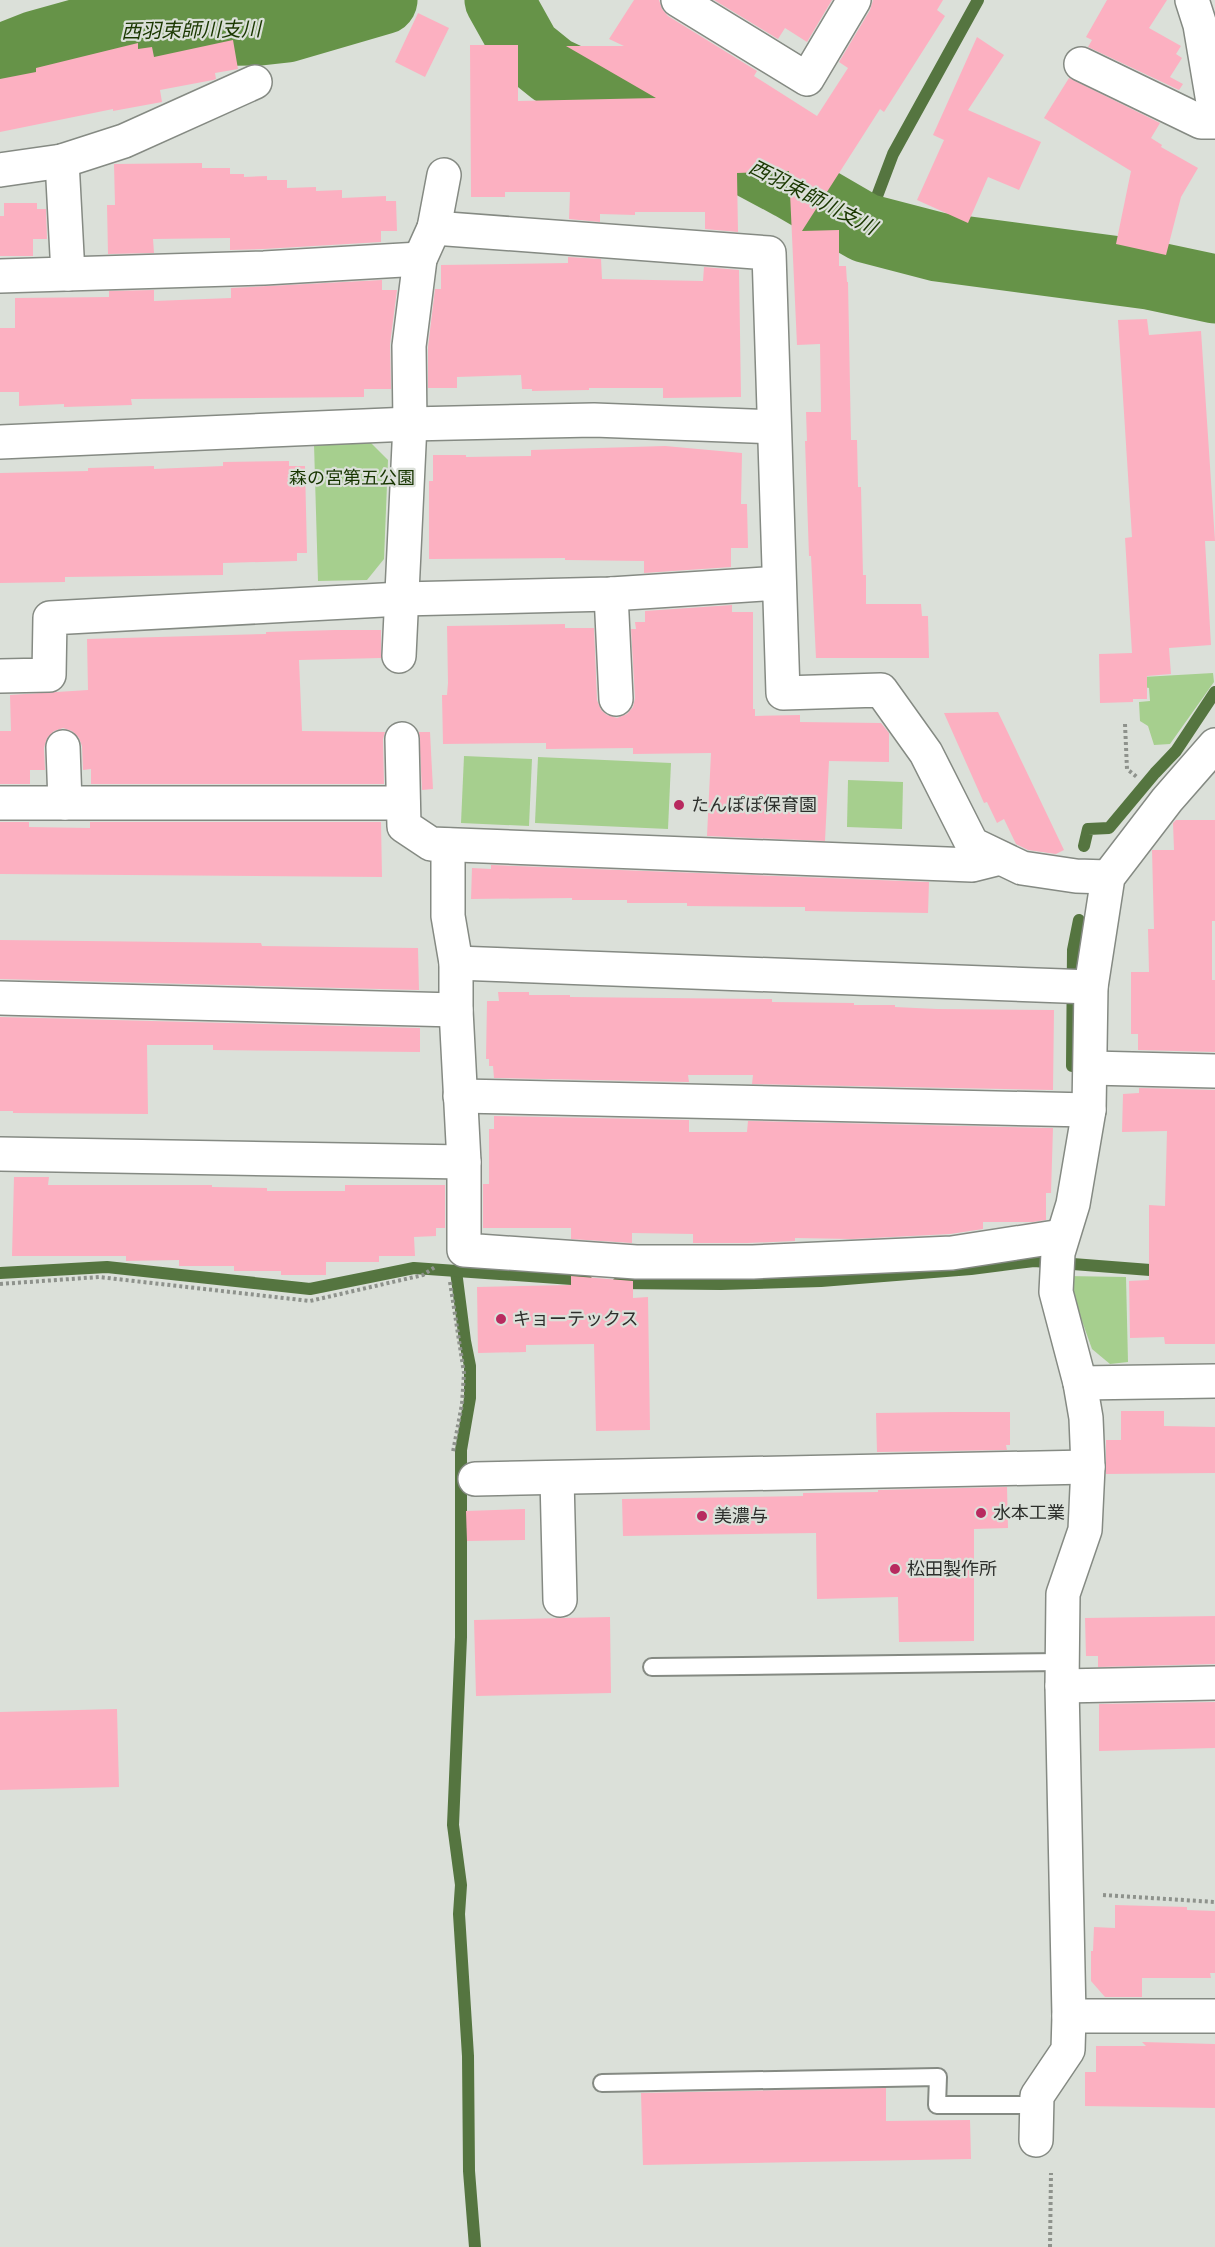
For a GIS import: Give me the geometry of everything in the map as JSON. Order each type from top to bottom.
[{"type":"street","points":[[678,0],[807,79],[854,0]]},
{"type":"street","points":[[1192,0],[1200,25],[1215,114]]},
{"type":"street","points":[[1081,64],[1201,122],[1215,122]]},
{"type":"street","points":[[0,170],[62,161],[124,141],[255,82]]},
{"type":"street","points":[[62,161],[68,274]]},
{"type":"street","points":[[399,656],[410,424],[409,346],[420,259],[434,228],[444,175]]},
{"type":"street","points":[[434,228],[769,253],[783,693],[881,690],[926,753],[972,844],[1022,868],[1077,876],[1108,877]]},
{"type":"street","points":[[0,276],[264,268],[420,259]]},
{"type":"street","points":[[0,442],[410,424],[594,420],[774,427]]},
{"type":"street","points":[[0,676],[49,675],[50,618],[401,599],[611,594],[779,583]]},
{"type":"street","points":[[611,594],[616,699]]},
{"type":"street","points":[[402,739],[404,826],[431,844],[972,865],[1000,858]]},
{"type":"street","points":[[1036,2140],[1038,2096],[1068,2050],[1062,1674],[1063,1594],[1085,1530],[1088,1467],[1086,1418],[1080,1383],[1056,1292],[1058,1254],[1073,1204],[1089,1110],[1091,1068],[1078,987],[1108,877],[1167,800],[1210,754],[1215,745]]},
{"type":"street","points":[[63,747],[66,803]]},
{"type":"street","points":[[0,803],[403,803]]},
{"type":"street","points":[[448,845],[448,916],[456,963],[456,1010],[464,1162],[464,1250],[636,1262],[753,1262],[952,1253],[1058,1254]]},
{"type":"street","points":[[456,963],[1078,987]]},
{"type":"street","points":[[0,999],[456,1010]]},
{"type":"street","points":[[1091,1068],[1215,1071]]},
{"type":"street","points":[[460,1096],[1089,1110]]},
{"type":"street","points":[[0,1154],[464,1162]]},
{"type":"street","points":[[1080,1383],[1215,1381]]},
{"type":"street","points":[[464,1469],[557,1478],[1088,1467]]},
{"type":"street","points":[[557,1478],[560,1600]]},
{"type":"street","points":[[1062,1674],[1215,1683]]},
{"type":"street","points":[[1069,2016],[1215,2016]]},
{"type":"lane","points":[[652,1667],[1062,1674]]},
{"type":"lane","points":[[602,2083],[938,2077],[937,2105],[1038,2105]]},
{"type":"path","points":[[1125,724],[1127,769],[1136,776]]},
{"type":"path","points":[[0,1284],[99,1277],[310,1301],[423,1275]]},
{"type":"path","points":[[449,1277],[464,1373],[462,1404],[464,1469]]},
{"type":"path","points":[[1066,1893],[1215,1902]]},
{"type":"path","points":[[1036,2140],[1051,2163],[1050,2247]]},
{"type":"green space","name":"森の宮第五公園","points":[[370,442],[388,460],[384,559],[367,580],[318,581],[314,444]]},
{"type":"green space","points":[[1213,673],[1214,682],[1170,744],[1154,745],[1148,726],[1140,721],[1139,702],[1150,701],[1149,688],[1144,687],[1143,677]]},
{"type":"green space","points":[[464,756],[532,759],[529,826],[461,823]]},
{"type":"green space","points":[[538,757],[671,763],[668,829],[535,823]]},
{"type":"green space","points":[[848,780],[903,782],[902,829],[847,827]]},
{"type":"green space","points":[[1066,1276],[1126,1277],[1128,1362],[1110,1364],[1092,1349]]},
{"type":"building","points":[[634,0],[659,0],[668,16],[757,71],[754,76],[817,116],[848,68],[839,62],[870,10],[873,0],[943,0],[937,10],[945,16],[884,112],[880,109],[802,231],[839,230],[839,266],[846,266],[851,440],[857,440],[866,604],[921,604],[922,616],[928,616],[929,658],[816,658],[811,556],[809,556],[805,441],[807,441],[806,412],[821,412],[820,344],[797,345],[789,171],[737,173],[738,232],[705,229],[705,212],[600,214],[600,222],[569,219],[570,192],[505,192],[505,197],[471,197],[470,45],[518,45],[518,101],[656,98],[566,46],[624,46],[609,39]]},
{"type":"building","points":[[714,0],[832,0],[807,42],[785,28],[778,39]]},
{"type":"building","points":[[1107,0],[1167,0],[1149,28],[1181,46],[1176,54],[1182,58],[1170,77],[1183,84],[1179,90],[1088,47],[1092,40],[1086,37]]},
{"type":"building","points":[[418,13],[449,28],[425,77],[395,62]]},
{"type":"building","points":[[977,37],[1004,55],[968,110],[1041,142],[1019,190],[988,177],[968,223],[917,200],[944,140],[933,135]]},
{"type":"building","points":[[233,40],[238,69],[215,73],[216,79],[213,80],[160,90],[162,102],[113,111],[113,109],[0,132],[0,79],[36,72],[36,68],[138,43],[138,49],[152,47],[154,57]]},
{"type":"building","points":[[1069,78],[1160,123],[1151,138],[1162,145],[1161,147],[1198,168],[1181,197],[1166,255],[1116,244],[1131,171],[1044,118]]},
{"type":"building","points":[[202,163],[202,168],[230,168],[230,174],[244,174],[244,177],[267,176],[267,180],[287,180],[287,188],[316,187],[316,191],[342,190],[342,198],[386,196],[386,201],[396,201],[397,231],[381,231],[381,242],[263,249],[230,250],[230,238],[153,239],[154,253],[108,254],[107,205],[115,205],[114,164]]},
{"type":"building","points":[[4,203],[37,203],[37,209],[46,209],[47,239],[33,239],[33,256],[0,256],[0,216],[4,216]]},
{"type":"building","points":[[568,257],[601,259],[602,279],[703,281],[704,267],[739,270],[741,397],[663,398],[663,388],[532,391],[532,389],[522,389],[521,375],[457,377],[457,388],[428,388],[428,347],[435,289],[441,289],[441,265],[568,263]]},
{"type":"building","points":[[382,280],[382,290],[397,290],[390,344],[391,389],[364,389],[364,397],[131,399],[132,405],[64,407],[64,404],[19,406],[19,392],[0,392],[0,328],[15,328],[15,298],[109,297],[109,291],[154,290],[154,301],[231,298],[231,288]]},
{"type":"building","points":[[1147,319],[1149,335],[1201,331],[1215,541],[1205,541],[1211,645],[1169,648],[1171,674],[1147,676],[1147,699],[1133,699],[1133,702],[1100,703],[1099,654],[1132,653],[1125,538],[1132,537],[1118,320]]},
{"type":"building","points":[[665,446],[742,453],[741,504],[747,504],[748,548],[731,548],[731,567],[644,573],[644,561],[565,560],[565,558],[429,559],[429,481],[433,481],[433,455],[531,456],[531,450]]},
{"type":"building","points":[[289,461],[289,466],[305,466],[307,553],[297,553],[297,561],[223,563],[223,575],[65,577],[65,582],[0,583],[0,473],[88,471],[88,468],[154,466],[154,469],[223,466],[223,462]]},
{"type":"building","points":[[732,605],[732,612],[753,612],[753,709],[755,709],[755,716],[800,715],[800,722],[881,723],[889,733],[889,762],[829,761],[825,841],[707,836],[711,753],[633,754],[633,748],[546,749],[546,743],[443,744],[442,695],[447,695],[448,683],[447,626],[565,624],[565,628],[594,628],[597,700],[601,710],[617,718],[627,714],[633,707],[635,698],[631,629],[636,629],[635,622],[645,622],[645,611]]},
{"type":"building","points":[[381,630],[381,658],[299,660],[302,731],[385,732],[383,739],[384,784],[91,784],[91,769],[83,770],[82,746],[79,738],[72,731],[63,728],[54,731],[47,738],[44,748],[45,770],[30,770],[30,784],[0,784],[0,731],[11,731],[10,695],[88,690],[87,639]]},
{"type":"building","points":[[998,712],[1064,850],[1056,854],[1028,850],[1016,844],[1004,819],[997,823],[987,802],[984,803],[944,713]]},
{"type":"building","points":[[419,732],[430,732],[433,789],[422,790]]},
{"type":"building","points":[[1176,820],[1215,820],[1215,921],[1212,921],[1212,980],[1215,980],[1215,1052],[1138,1050],[1138,1034],[1131,1034],[1131,972],[1149,972],[1148,929],[1154,929],[1152,850],[1174,850],[1173,823]]},
{"type":"building","points":[[0,822],[29,822],[29,827],[90,828],[90,822],[381,822],[382,877],[0,874]]},
{"type":"building","points":[[491,865],[929,882],[928,913],[805,911],[805,907],[687,906],[687,903],[627,903],[627,900],[572,900],[572,898],[471,899],[472,868],[491,869]]},
{"type":"building","points":[[0,940],[261,943],[262,946],[418,948],[419,990],[0,979]]},
{"type":"building","points":[[498,992],[529,992],[529,995],[570,995],[570,997],[772,999],[772,1002],[854,1003],[854,1005],[895,1005],[895,1007],[937,1009],[1054,1010],[1053,1090],[752,1084],[753,1075],[688,1075],[689,1082],[494,1078],[493,1066],[489,1066],[489,1059],[486,1059],[487,1001],[499,1001]]},
{"type":"building","points":[[0,1017],[420,1028],[420,1052],[213,1050],[213,1045],[147,1045],[148,1114],[13,1113],[13,1111],[0,1111]]},
{"type":"building","points":[[1139,1088],[1215,1090],[1215,1344],[1165,1344],[1164,1337],[1130,1338],[1129,1281],[1149,1280],[1149,1205],[1165,1206],[1167,1131],[1122,1132],[1123,1094],[1139,1093]]},
{"type":"building","points":[[494,1116],[689,1120],[689,1132],[747,1132],[748,1121],[1053,1128],[1051,1193],[1046,1193],[1046,1220],[983,1222],[983,1229],[950,1234],[852,1239],[795,1238],[795,1241],[747,1243],[693,1243],[693,1234],[632,1233],[632,1243],[571,1239],[571,1228],[483,1228],[483,1184],[489,1184],[489,1129],[494,1129]]},
{"type":"building","points":[[14,1177],[49,1177],[48,1185],[212,1185],[212,1187],[267,1188],[267,1191],[345,1191],[345,1185],[445,1185],[445,1228],[436,1228],[436,1236],[414,1237],[415,1256],[379,1256],[379,1262],[326,1262],[326,1275],[281,1275],[281,1271],[234,1271],[234,1266],[179,1266],[179,1260],[126,1261],[126,1256],[12,1256]]},
{"type":"building","points":[[571,1276],[633,1281],[633,1298],[648,1297],[650,1430],[596,1431],[594,1344],[526,1345],[526,1352],[478,1353],[477,1287],[571,1285]]},
{"type":"building","points":[[1121,1411],[1164,1411],[1164,1426],[1215,1427],[1215,1473],[1106,1474],[1106,1440],[1121,1440]]},
{"type":"building","points":[[1010,1412],[1010,1445],[1006,1445],[1007,1450],[877,1452],[876,1413]]},
{"type":"building","points":[[1007,1487],[1008,1528],[974,1529],[974,1641],[899,1642],[898,1597],[817,1599],[816,1533],[623,1536],[622,1499],[803,1496],[803,1493]]},
{"type":"building","points":[[525,1509],[525,1540],[467,1541],[466,1511]]},
{"type":"building","points":[[1215,1616],[1215,1664],[1098,1667],[1098,1656],[1086,1656],[1085,1618]]},
{"type":"building","points":[[610,1617],[611,1693],[476,1696],[474,1620]]},
{"type":"building","points":[[1215,1702],[1215,1748],[1099,1751],[1099,1704]]},
{"type":"building","points":[[117,1709],[119,1787],[0,1790],[0,1712]]},
{"type":"building","points":[[1115,1905],[1187,1907],[1187,1910],[1215,1911],[1215,1973],[1210,1973],[1211,1978],[1142,1978],[1142,1997],[1105,1997],[1091,1981],[1091,1951],[1093,1951],[1094,1927],[1115,1928]]},
{"type":"building","points":[[1142,2042],[1215,2044],[1215,2108],[1085,2106],[1085,2072],[1096,2072],[1096,2046],[1146,2046]]},
{"type":"building","points":[[886,2088],[886,2121],[970,2120],[971,2159],[643,2165],[641,2093]]},
{"type":"waterway","name":"西羽束師川支川","points":[[0,59],[36,45],[79,33],[260,31],[287,28],[383,0]]},
{"type":"waterway","name":"西羽束師川支川","points":[[499,0],[527,50],[553,71],[589,88],[655,112],[791,185],[865,228],[938,247],[1149,275],[1215,289]]},
{"type":"waterway","points":[[865,228],[893,154],[978,0]]},
{"type":"waterway","points":[[1084,846],[1088,829],[1109,828],[1176,751],[1215,692]]},
{"type":"waterway","points":[[1072,1066],[1073,950],[1079,920]]},
{"type":"waterway","points":[[618,1283],[721,1284],[821,1281],[971,1269],[1034,1261],[1163,1271]]},
{"type":"waterway","points":[[0,1273],[107,1267],[310,1289],[414,1268],[586,1280]]},
{"type":"waterway","points":[[456,1271],[470,1366],[470,1398],[461,1450],[461,1637],[453,1825],[461,1885],[459,1914],[468,2056],[469,2171],[475,2247]]},
{"type":"place","name":"たんぽぽ保育園","points":[[679,805]]},
{"type":"place","name":"キョーテックス","points":[[501,1319]]},
{"type":"place","name":"水本工業","points":[[981,1513]]},
{"type":"place","name":"美濃与","points":[[702,1516]]},
{"type":"place","name":"松田製作所","points":[[895,1569]]}]
